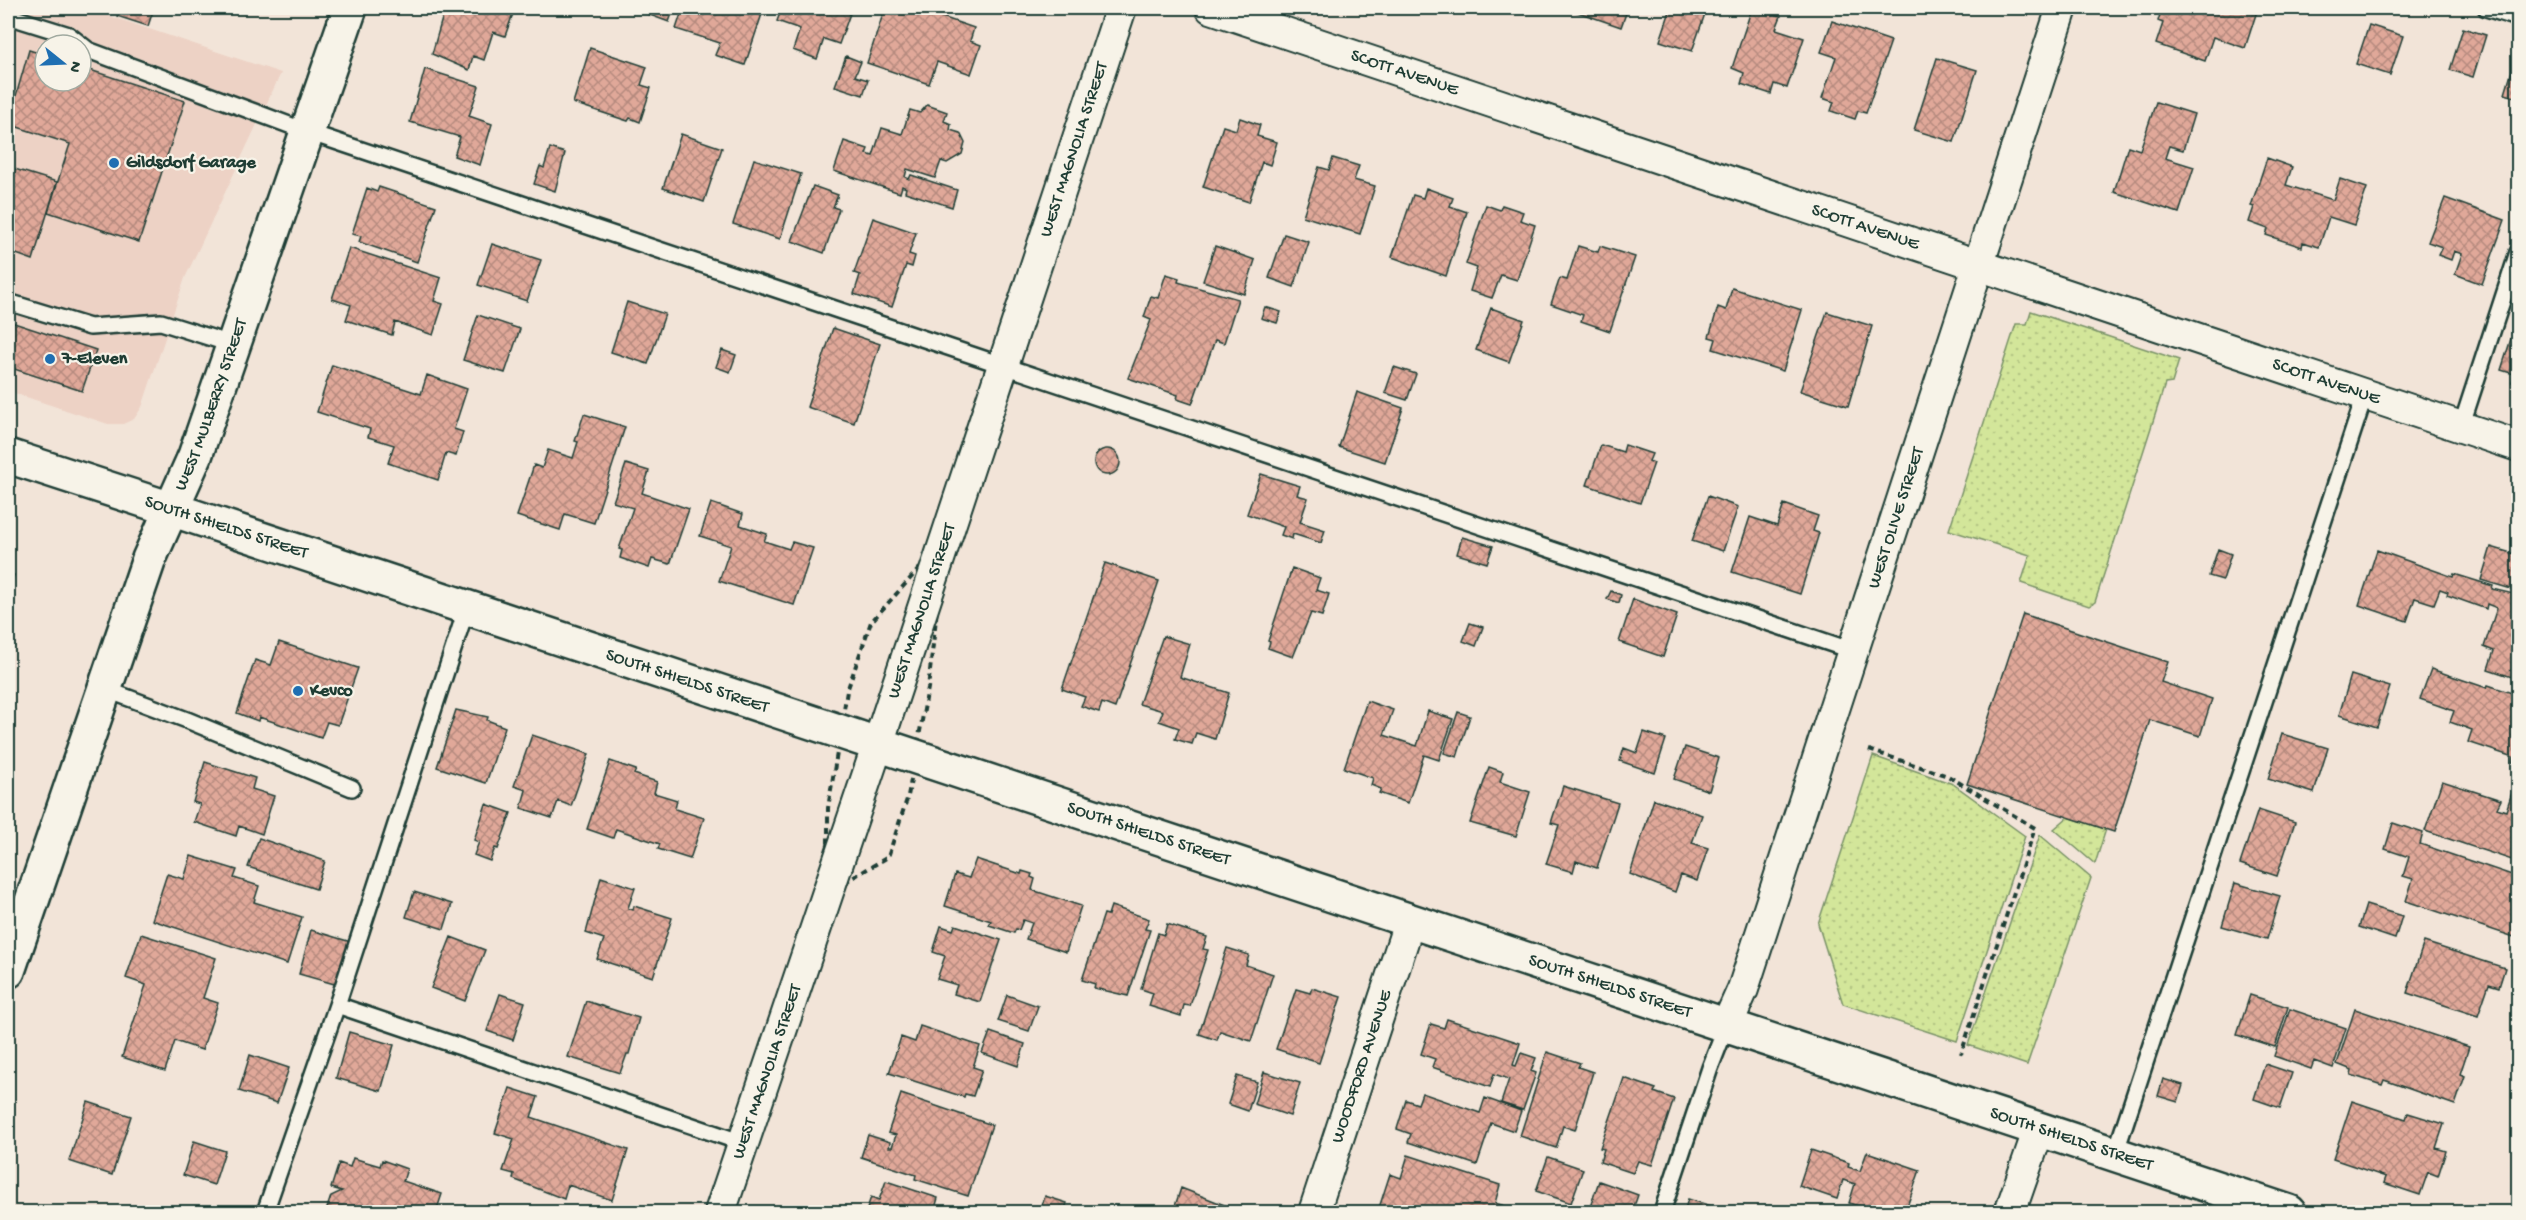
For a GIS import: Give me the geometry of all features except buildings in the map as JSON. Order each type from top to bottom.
[{"type":"main road","name":"WEST MULBERRY STREET","points":[[8,970],[149,559],[195,456],[351,8]]},
{"type":"main road","name":"SOUTH SHIELDS STREET","points":[[8,456],[466,610],[878,744],[2289,1212]]},
{"type":"street","name":"WEST MAGNOLIA STREET","points":[[720,1212],[878,744],[1121,8]]},
{"type":"street","name":"SCOTT AVENUE","points":[[1211,8],[2518,446]]},
{"type":"street","name":"WEST OLIVE STREET","points":[[1726,1027],[1743,989],[2062,8]]},
{"type":"street","name":"WOODFORD AVENUE","points":[[1314,1212],[1410,920]]},
{"type":"street","points":[[2010,1212],[2039,1129]]},
{"type":"lane","points":[[2486,8],[2518,18]]},
{"type":"lane","points":[[8,16],[69,35],[88,50],[308,132],[1853,651]]},
{"type":"lane","points":[[2461,427],[2518,252]]},
{"type":"lane","points":[[8,302],[90,327],[160,322],[234,345]]},
{"type":"lane","points":[[2115,1154],[2365,395]]},
{"type":"lane","points":[[265,1212],[337,1005],[466,610]]},
{"type":"lane","points":[[105,689],[352,788]]},
{"type":"lane","points":[[337,1005],[743,1143]]},
{"type":"lane","points":[[1662,1212],[1726,1027]]},
{"type":"path","points":[[1869,750],[1948,776],[2035,828],[1960,1054]]},
{"type":"shaded area","points":[[8,8],[103,8],[101,13],[281,73],[185,278],[142,407],[134,419],[123,424],[108,424],[8,391]]},
{"type":"green space","points":[[2031,311],[2179,360],[2172,383],[2165,384],[2095,602],[2089,606],[2021,583],[2030,555],[1949,530],[2016,324],[2027,324]]},
{"type":"green space","points":[[1873,756],[1953,784],[2025,836],[1957,1041],[1843,1004],[1818,924]]},
{"type":"green space","points":[[2068,817],[2106,829],[2095,864],[2054,829]]},
{"type":"green space","points":[[2040,835],[2091,878],[2027,1065],[1968,1045]]},
{"type":"place","name":"Gildsdorf Garage","points":[[114,163]]},
{"type":"place","name":"7-Eleven","points":[[50,359]]},
{"type":"place","name":"Kevco","points":[[298,691]]}]
